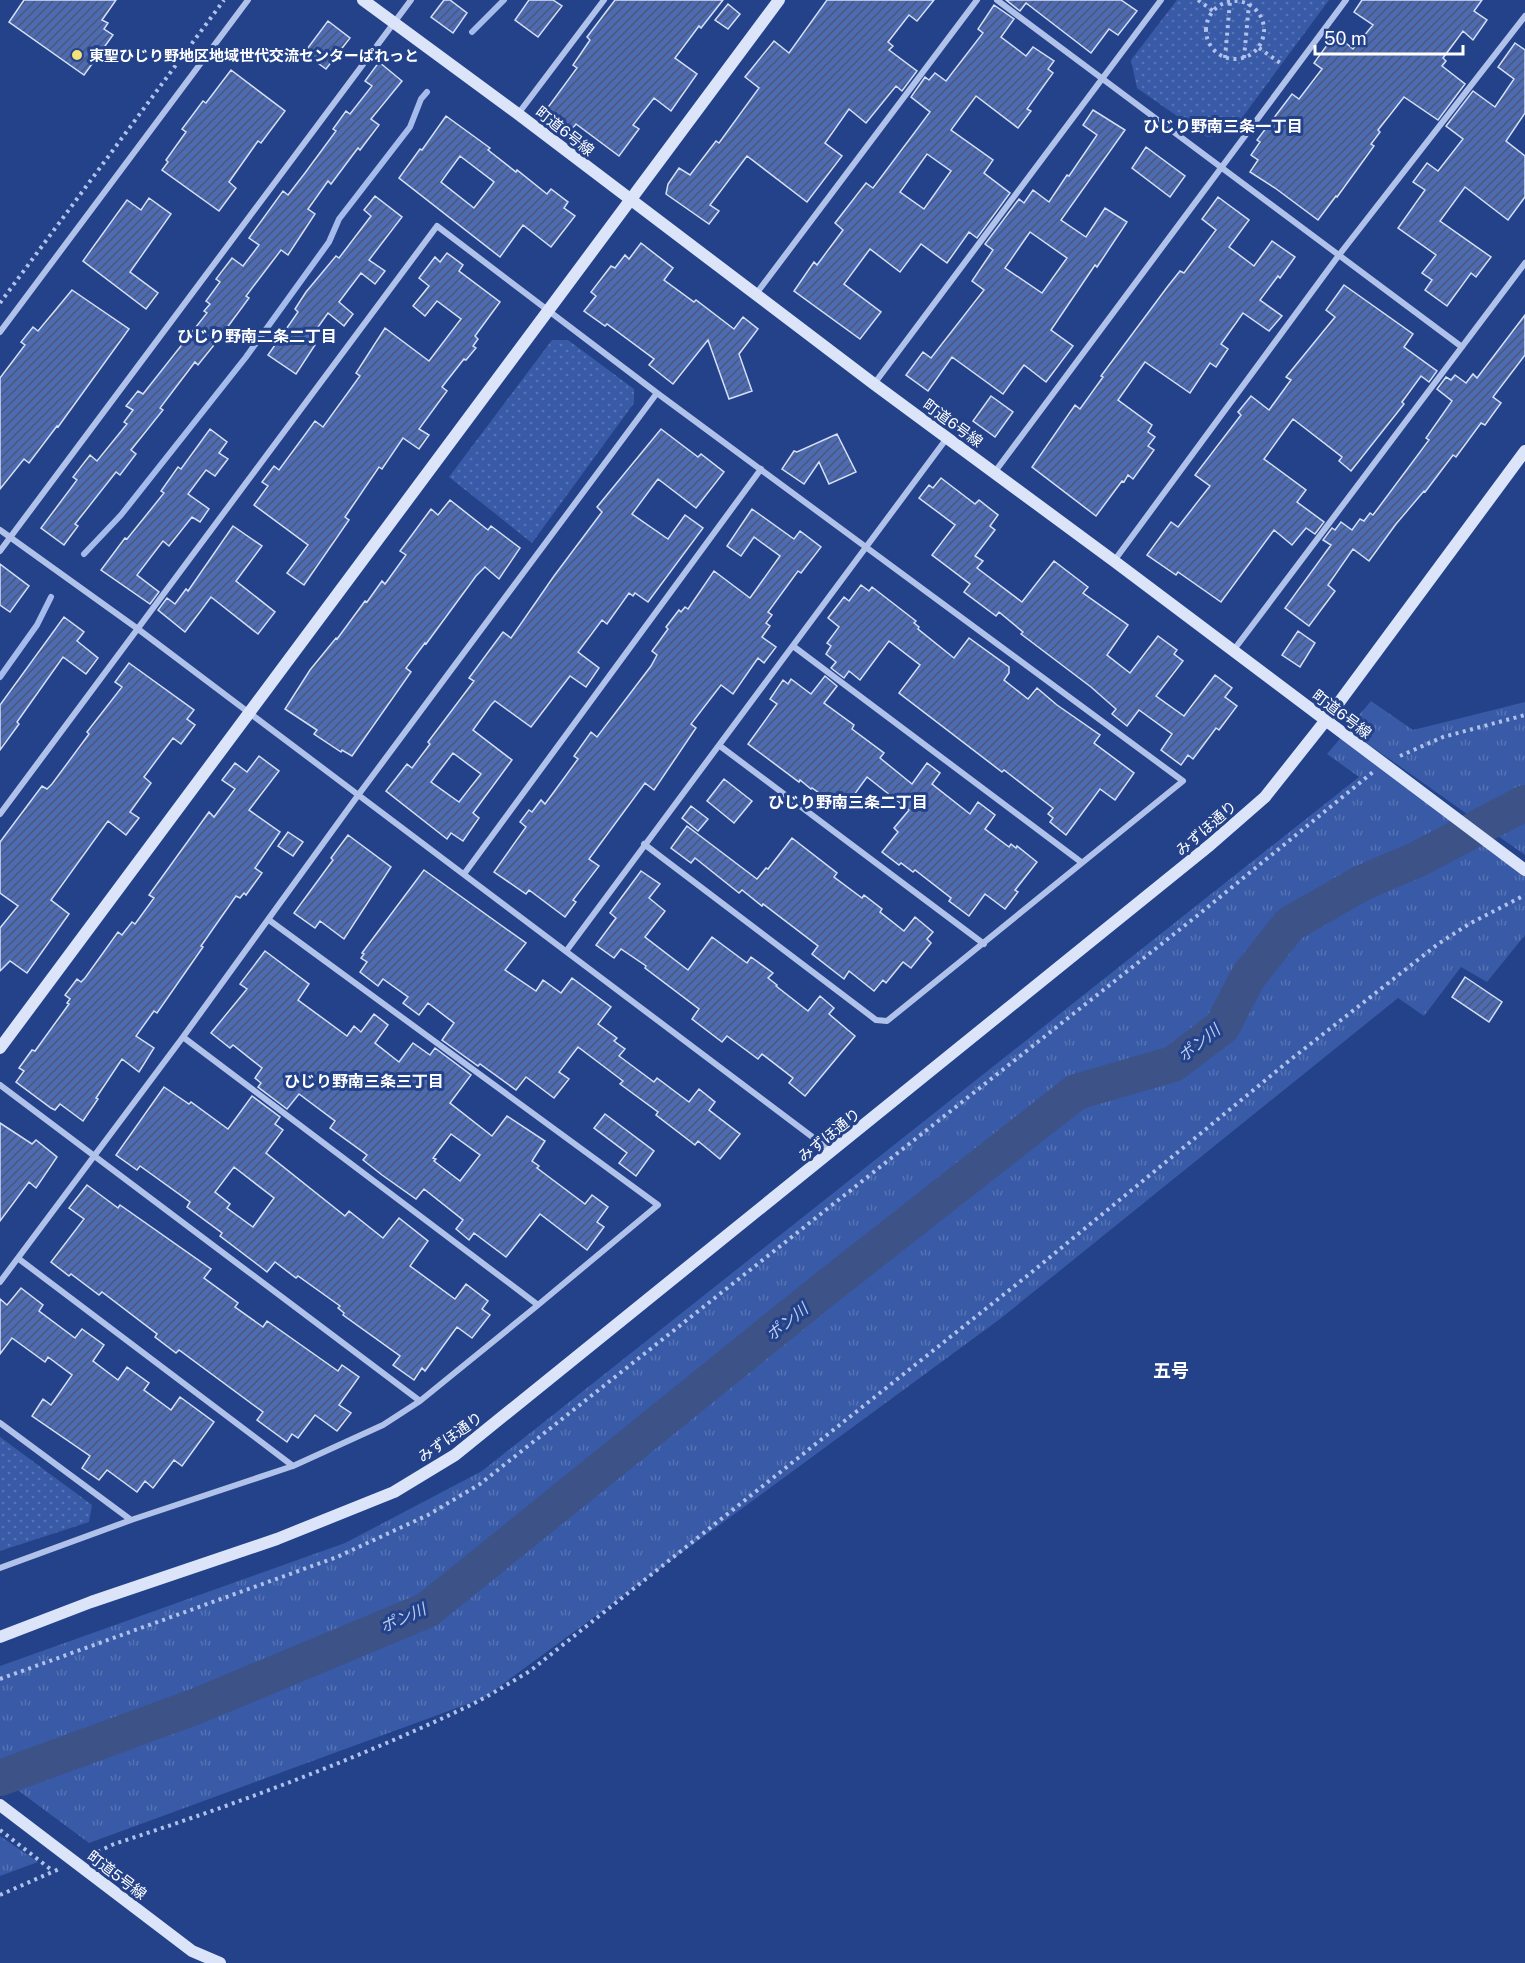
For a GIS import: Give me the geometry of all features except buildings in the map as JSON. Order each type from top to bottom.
[{"type":"street","points":[[0,332],[248,0]]},
{"type":"street","name":"町道6号線","points":[[363,0],[1525,870]]},
{"type":"street","points":[[0,551],[411,0]]},
{"type":"street","points":[[518,114],[604,0]]},
{"type":"street","points":[[0,1048],[779,0]]},
{"type":"street","points":[[756,294],[977,0]]},
{"type":"street","points":[[997,0],[1462,346]]},
{"type":"street","points":[[874,384],[1161,0]]},
{"type":"street","points":[[994,473],[1347,0]]},
{"type":"street","points":[[1114,561],[1339,255],[1525,15]]},
{"type":"street","points":[[0,814],[437,226],[657,393],[1183,781],[887,1021],[876,1020],[644,844]]},
{"type":"street","points":[[1233,651],[1525,263]]},
{"type":"street","points":[[0,1282],[657,393]]},
{"type":"street","points":[[567,950],[947,438]]},
{"type":"street","name":"みずほ通り","points":[[0,1637],[91,1602],[277,1539],[394,1492],[455,1455],[1210,845],[1265,796],[1326,720],[1525,452]]},
{"type":"street","points":[[464,874],[761,469]]},
{"type":"street","points":[[0,530],[138,629],[359,794],[832,1152]]},
{"type":"street","points":[[793,646],[1081,862]]},
{"type":"street","points":[[720,746],[984,944]]},
{"type":"street","points":[[0,1568],[131,1520],[293,1466],[383,1425],[420,1401],[658,1205],[269,920]]},
{"type":"street","points":[[183,1037],[538,1305]]},
{"type":"street","points":[[0,1085],[420,1401]]},
{"type":"street","points":[[19,1259],[293,1466]]},
{"type":"street","points":[[0,1423],[131,1520]]},
{"type":"street","name":"町道5号線","points":[[0,1805],[192,1951],[220,1963]]},
{"type":"path","points":[[0,303],[224,0]]},
{"type":"path","points":[[1198,0],[1213,11]]},
{"type":"path","points":[[1225,58],[1230,1]]},
{"type":"path","points":[[1230,1],[1240,1],[1257,10],[1263,19],[1265,29],[1264,39],[1253,55],[1235,60],[1217,54],[1210,47],[1206,38],[1208,19],[1213,11],[1221,4],[1230,1]]},
{"type":"path","points":[[1244,59],[1249,4]]},
{"type":"path","points":[[1259,48],[1292,72]]},
{"type":"path","points":[[0,1679],[337,1557],[429,1515],[480,1484],[1198,915],[1383,764],[1443,737],[1525,716]]},
{"type":"path","points":[[0,1895],[114,1844],[266,1791],[374,1747],[460,1710],[530,1671],[1027,1276],[1290,1060],[1438,944],[1469,924],[1525,896]]},
{"type":"path","points":[[0,1830],[54,1871]]},
{"type":"green space","points":[[1177,0],[1329,0],[1230,134],[1207,137],[1137,88],[1131,60]]},
{"type":"green space","points":[[552,340],[568,340],[634,389],[634,403],[532,543],[449,477]]},
{"type":"green space","points":[[1371,701],[1413,730],[1525,702],[1525,855],[1347,729]]},
{"type":"green space","points":[[1344,734],[1525,870],[1525,935],[1487,982],[1461,967],[1424,1016],[1398,998],[1000,1319],[484,1698],[89,1843],[0,1777],[0,1666],[345,1543],[482,1471],[1359,777],[1327,754]]},
{"type":"green space","points":[[0,1437],[92,1505],[89,1522],[0,1551]]},
{"type":"green space","points":[[0,1836],[38,1862],[0,1876]]},
{"type":"waterway","points":[[472,32],[504,0]]},
{"type":"waterway","points":[[84,554],[121,515],[246,357],[329,242],[339,219],[410,127],[421,99],[427,92]]},
{"type":"waterway","points":[[0,677],[37,625],[51,597]]},
{"type":"waterway","name":"ポン川","points":[[0,1778],[197,1706],[427,1610],[821,1292],[1076,1092],[1173,1064],[1222,1027],[1248,977],[1290,924],[1362,883],[1418,859],[1525,803]]},
{"type":"place","name":"東聖ひじり野地区地域世代交流センターぱれっと","points":[[77,55]]},
{"type":"district","name":"ひじり野南三条一丁目","points":[[1223,126]]},
{"type":"district","name":"ひじり野南二条二丁目","points":[[257,336]]},
{"type":"district","name":"ひじり野南三条二丁目","points":[[848,802]]},
{"type":"district","name":"ひじり野南三条三丁目","points":[[364,1081]]},
{"type":"district","name":"五号","points":[[1171,1370]]}]
